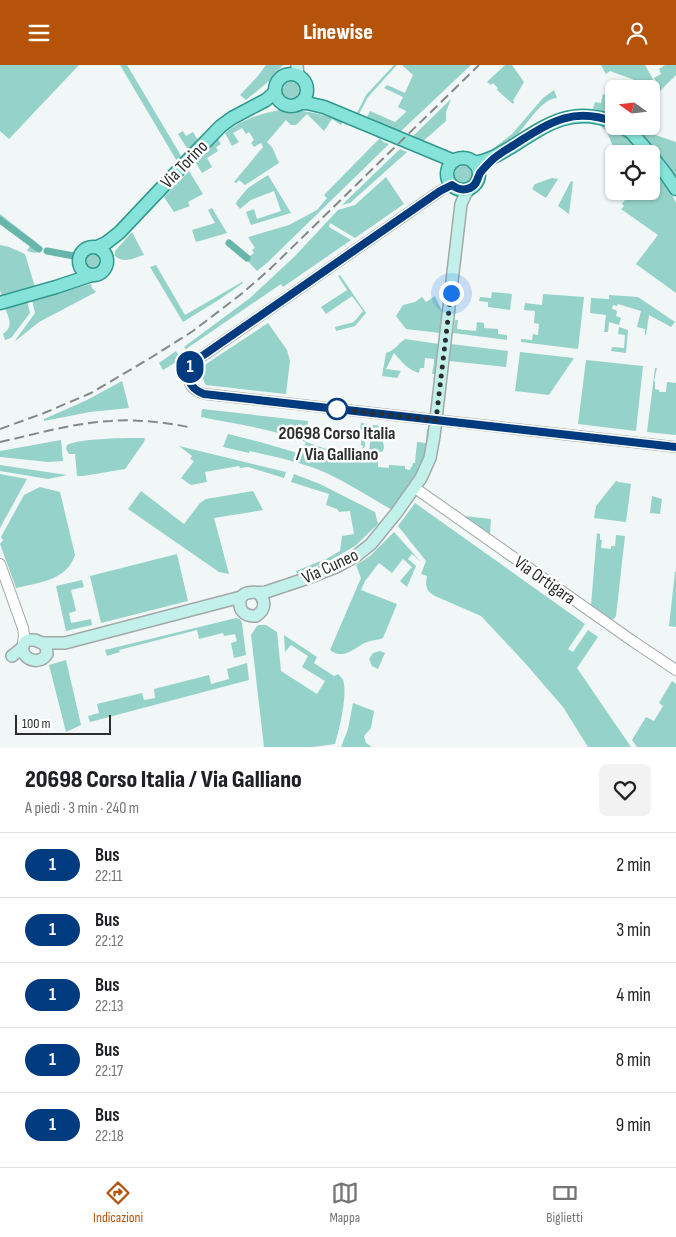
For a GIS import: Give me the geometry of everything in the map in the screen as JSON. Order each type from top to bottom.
[{"type":"main road","name":"Via Torino","points":[[62,285],[74,275],[80,265],[80,255],[83,251],[92,246],[97,247],[106,243],[119,233],[214,133],[232,118],[277,96],[277,82],[284,75],[294,70],[304,81],[307,89],[303,98],[432,152],[442,160],[452,180]]},
{"type":"main road","points":[[277,96],[284,104],[289,106],[295,105],[303,98]]},
{"type":"main road","points":[[477,169],[466,158],[460,158],[452,180],[475,184],[477,169],[537,130],[560,119],[583,115],[605,119]]},
{"type":"main road","points":[[633,135],[643,145]]},
{"type":"main road","points":[[660,167],[676,189]]},
{"type":"main road","name":"Via Cuneo","points":[[261,597],[276,589],[324,572],[356,556],[375,540],[412,492],[424,472],[433,443],[461,204],[461,199],[452,180]]},
{"type":"main road","name":"Via Torino","points":[[0,303],[96,275],[105,269],[110,248],[119,233]]},
{"type":"main road","points":[[97,247],[102,249],[107,257]]},
{"type":"main road","points":[[80,265],[82,270],[92,275]]},
{"type":"main road","name":"Via Cuneo","points":[[254,591],[261,597],[264,603],[263,610],[256,616],[247,615],[242,611],[241,603],[249,592],[254,591]]},
{"type":"main road","name":"Via Cuneo","points":[[7,657],[29,646],[65,643],[214,604],[241,603]]},
{"type":"main road","name":"Via Cuneo","points":[[29,646],[32,660],[40,660],[65,643]]},
{"type":"main road","points":[[29,646],[46,646],[47,654]]},
{"type":"street","points":[[452,180],[194,362],[189,372],[190,383],[196,390],[204,394],[676,447]]},
{"type":"street","name":"Via Ortigara","points":[[412,492],[676,670]]},
{"type":"street","points":[[0,564],[27,635],[29,646]]},
{"type":"green space","points":[[0,65],[79,65],[9,139],[0,131]]},
{"type":"green space","points":[[120,65],[127,65],[180,154],[181,158],[178,163]]},
{"type":"green space","points":[[266,65],[283,65],[269,81],[246,100],[240,95]]},
{"type":"green space","points":[[394,65],[397,65],[368,97],[359,114],[357,113],[366,95]]},
{"type":"green space","points":[[402,65],[471,65],[400,132],[367,117],[370,111],[395,122],[405,113],[406,111],[398,107],[403,97],[384,88],[387,85],[405,93],[413,75]]},
{"type":"green space","points":[[505,65],[512,65],[524,82],[513,104],[497,90],[498,88],[493,83],[491,85],[487,82]]},
{"type":"green space","points":[[601,65],[645,65],[653,80],[634,80],[610,71],[606,74]]},
{"type":"green space","points":[[665,65],[676,65],[676,75],[660,91],[660,80],[655,80],[654,78],[661,74],[659,69]]},
{"type":"green space","points":[[291,80],[298,83],[301,90],[298,97],[291,100],[284,97],[281,90],[284,83]]},
{"type":"green space","points":[[554,90],[557,98],[539,108],[511,140],[486,154],[512,134],[543,98]]},
{"type":"green space","points":[[603,94],[605,95],[605,112],[593,109],[595,102],[601,103]]},
{"type":"green space","points":[[451,99],[446,112],[446,121],[422,142],[411,138]]},
{"type":"green space","points":[[279,110],[312,113],[343,122],[341,125],[332,119],[324,131],[307,114],[296,125],[291,125],[286,120],[267,142],[272,147],[279,163],[245,185],[239,180],[236,183],[234,182],[263,147],[261,143],[254,147],[251,143],[254,140],[249,132],[246,134],[242,128],[233,133],[239,142],[232,146],[225,133],[237,124],[250,118]]},
{"type":"green space","points":[[595,121],[605,124],[605,130]]},
{"type":"green space","points":[[183,131],[186,136],[193,132],[199,142],[191,148],[187,148],[178,134]]},
{"type":"green space","points":[[608,135],[624,135],[634,145],[612,145]]},
{"type":"green space","points":[[639,135],[655,135],[676,142],[676,178],[660,159],[660,145],[648,145]]},
{"type":"green space","points":[[380,138],[383,142],[389,144],[257,271],[246,259],[254,253],[252,250],[255,248],[248,237],[289,225],[317,210],[327,198],[324,195]]},
{"type":"green space","points":[[218,139],[221,144],[216,147],[218,151],[207,158],[212,167],[202,173],[195,161]]},
{"type":"green space","points":[[400,149],[407,152],[350,203],[342,205]]},
{"type":"green space","points":[[463,164],[470,167],[473,174],[470,181],[463,184],[456,181],[453,174],[456,167]]},
{"type":"green space","points":[[189,171],[203,194],[188,202],[190,206],[174,212],[164,197]]},
{"type":"green space","points":[[268,175],[291,213],[251,225],[246,212],[254,209],[257,219],[281,211],[274,191],[251,200],[240,209],[236,204],[248,188]]},
{"type":"green space","points":[[660,176],[670,190],[676,203],[676,293],[636,264],[658,235],[621,209],[624,206],[622,204],[625,200],[660,200]]},
{"type":"green space","points":[[386,177],[404,204],[355,238],[330,223],[329,227],[351,240],[283,287],[281,284],[186,349],[184,347],[250,298],[294,257],[338,210],[355,205]]},
{"type":"green space","points":[[552,178],[558,179],[546,198],[532,189],[535,184]]},
{"type":"green space","points":[[571,181],[573,182],[569,214],[558,206]]},
{"type":"green space","points":[[212,208],[227,233],[196,242],[192,230],[215,223],[208,210]]},
{"type":"green space","points":[[0,214],[37,243],[34,247],[38,250],[36,253],[27,251],[30,246],[0,224]]},
{"type":"green space","points":[[132,232],[144,255],[129,260],[122,260],[115,256],[115,251]]},
{"type":"green space","points":[[0,245],[25,254],[35,287],[2,297],[0,290]]},
{"type":"green space","points":[[90,252],[98,252],[103,257],[101,268],[90,270],[85,265],[85,257]]},
{"type":"green space","points":[[156,265],[185,315],[243,283],[183,322],[150,267]]},
{"type":"green space","points":[[340,275],[366,313],[355,326],[336,331],[335,327],[354,322],[363,311],[352,296],[326,314],[321,307],[347,290],[338,276]]},
{"type":"green space","points":[[91,284],[96,292],[39,322],[14,342],[35,313],[32,300]]},
{"type":"green space","points":[[492,292],[512,294],[510,310],[488,307],[488,302],[479,301],[480,297],[491,298]]},
{"type":"green space","points":[[543,294],[584,297],[578,349],[521,342],[521,339],[532,340],[533,334],[538,335],[539,324],[534,323],[535,311],[524,310],[525,303],[542,305]]},
{"type":"green space","points":[[609,295],[638,297],[675,322],[671,327],[649,315],[645,335],[645,329],[637,327],[641,311],[618,304],[617,306],[613,305],[612,309],[616,310],[616,316],[621,318],[619,325],[609,322],[608,332],[604,332],[606,315],[590,313],[591,298],[609,299]]},
{"type":"green space","points":[[435,296],[443,313],[440,333],[406,329],[396,316],[403,305],[415,302],[422,297],[426,302]]},
{"type":"green space","points":[[27,301],[30,313],[11,338],[5,340],[3,334],[9,328],[10,322],[5,308]]},
{"type":"green space","points":[[455,320],[458,320],[457,329],[476,331],[477,322],[484,323],[484,328],[498,329],[498,334],[507,335],[507,340],[453,333]]},
{"type":"green space","points":[[268,323],[287,350],[290,361],[286,394],[206,385],[201,371],[203,366]]},
{"type":"green space","points":[[619,327],[628,330],[626,353],[611,351],[612,347],[624,348],[625,335],[618,334]]},
{"type":"green space","points":[[405,339],[439,344],[435,374],[432,374],[434,359],[425,358],[424,368],[420,368],[419,373],[408,367],[394,353],[386,369],[401,371],[397,378],[382,376],[386,353],[394,349]]},
{"type":"green space","points":[[451,344],[508,351],[506,367],[449,361]]},
{"type":"green space","points":[[176,351],[181,359],[163,370],[159,363]]},
{"type":"green space","points":[[520,352],[574,358],[549,395],[515,391]]},
{"type":"green space","points":[[586,360],[643,366],[636,431],[578,424]]},
{"type":"green space","points":[[655,368],[657,368],[654,381],[655,389],[659,390],[659,392],[666,392],[667,382],[676,383],[676,435],[647,432]]},
{"type":"green space","points":[[122,381],[129,408],[90,412],[44,421],[44,419],[87,400]]},
{"type":"green space","points":[[202,409],[308,421],[306,442],[268,430],[201,417]]},
{"type":"green space","points":[[361,423],[367,424],[364,453],[369,453],[372,425],[381,426],[384,448],[382,452],[375,454],[375,459],[378,460],[378,467],[389,468],[389,465],[405,466],[405,469],[410,470],[413,463],[415,463],[417,442],[426,443],[427,429],[430,429],[425,456],[418,472],[392,510],[344,482],[314,468],[274,456],[223,447],[228,434],[301,454],[306,442],[329,450],[361,455],[363,446],[361,445]]},
{"type":"green space","points":[[145,438],[125,469],[83,476],[77,476],[75,454],[69,454],[66,449],[67,445],[82,441]]},
{"type":"green space","points":[[61,440],[63,461],[48,462],[0,457],[0,451]]},
{"type":"green space","points":[[179,446],[286,472],[284,478],[248,467],[240,468],[239,466],[205,472],[207,482],[191,485],[181,478],[194,461],[190,459],[192,456]]},
{"type":"green space","points":[[0,465],[67,475],[48,479],[0,471]]},
{"type":"green space","points":[[0,474],[27,479],[0,528]]},
{"type":"green space","points":[[294,474],[320,484],[375,512],[378,524],[355,546],[331,560],[297,574],[296,571],[340,551],[342,536],[354,534],[350,511],[339,512],[337,509],[326,505],[329,494],[291,482]]},
{"type":"green space","points":[[616,481],[631,484],[626,522],[594,518],[596,506]]},
{"type":"green space","points":[[40,487],[60,492],[75,555],[71,564],[59,575],[43,582],[16,588],[0,544],[3,540],[1,537],[24,495]]},
{"type":"green space","points":[[141,491],[184,524],[200,503],[206,499],[253,491],[263,510],[214,518],[229,574],[219,572],[128,509]]},
{"type":"green space","points":[[652,496],[662,499],[660,514],[650,513]]},
{"type":"green space","points":[[415,503],[585,624],[568,649],[573,652],[588,630],[598,637],[577,668],[631,747],[588,747],[563,707],[481,616],[435,596],[428,590],[426,585],[427,576],[421,574],[426,561],[398,526]]},
{"type":"green space","points":[[464,516],[491,519],[490,534]]},
{"type":"green space","points":[[394,532],[421,562],[412,554],[408,559],[416,566],[407,587],[400,581],[412,567],[403,559],[392,573],[379,563],[365,581],[361,590],[397,604],[383,638],[367,642],[345,654],[335,653],[330,650],[361,578],[356,565],[370,556]]},
{"type":"green space","points":[[597,533],[600,534],[600,540],[602,540],[601,548],[611,549],[611,546],[615,546],[616,535],[625,536],[616,616],[614,619],[611,619],[591,605]]},
{"type":"green space","points":[[177,554],[188,601],[101,623],[90,576]]},
{"type":"green space","points":[[676,571],[676,627],[669,626]]},
{"type":"green space","points":[[82,580],[84,587],[71,590],[76,611],[69,613],[71,623],[91,619],[92,625],[66,631],[56,586]]},
{"type":"green space","points":[[236,618],[240,619],[242,623],[246,655],[234,658],[231,643],[237,641],[235,634],[224,636],[223,633],[199,639],[197,630],[119,650],[120,652],[107,656],[105,650]]},
{"type":"green space","points":[[259,625],[266,625],[277,632],[281,671],[317,694],[325,681],[302,667],[308,656],[291,645],[285,652],[284,635],[317,657],[314,663],[334,676],[338,674],[343,679],[344,703],[335,744],[313,747],[264,747],[251,635]]},
{"type":"green space","points":[[380,651],[385,653],[378,669],[372,666],[369,659],[373,653]]},
{"type":"green space","points":[[66,660],[81,725],[66,732],[49,665]]},
{"type":"green space","points":[[247,663],[249,680],[90,722],[88,716],[99,713],[97,704],[142,693],[144,700],[155,698],[154,689],[209,675],[211,684],[229,679],[227,669]]},
{"type":"green space","points":[[672,681],[676,684],[676,747],[637,747],[632,740],[646,717],[654,721],[663,706],[659,703]]},
{"type":"green space","points":[[353,703],[374,711],[371,728],[364,736],[366,743],[372,747],[341,747],[348,729]]},
{"type":"waterway","points":[[0,220],[39,249]]},
{"type":"waterway","points":[[229,243],[247,258]]},
{"type":"waterway","points":[[47,251],[74,256]]},
{"type":"railway","points":[[0,429],[91,393],[193,331],[269,270],[479,65]]},
{"type":"railway","points":[[0,442],[69,426],[97,422],[150,421],[188,427]]},
{"type":"bus line","name":"1","points":[[605,119],[591,115],[570,116],[537,130],[496,156],[482,170],[472,187],[460,190],[452,185],[440,191],[195,361],[189,372],[189,380],[192,387],[204,394],[676,447]]},
{"type":"place","name":"20698 Corso Italia / Via Galliano","points":[[337,409]]},
{"type":"route","points":[[337,409],[436,420],[451,293]]}]
